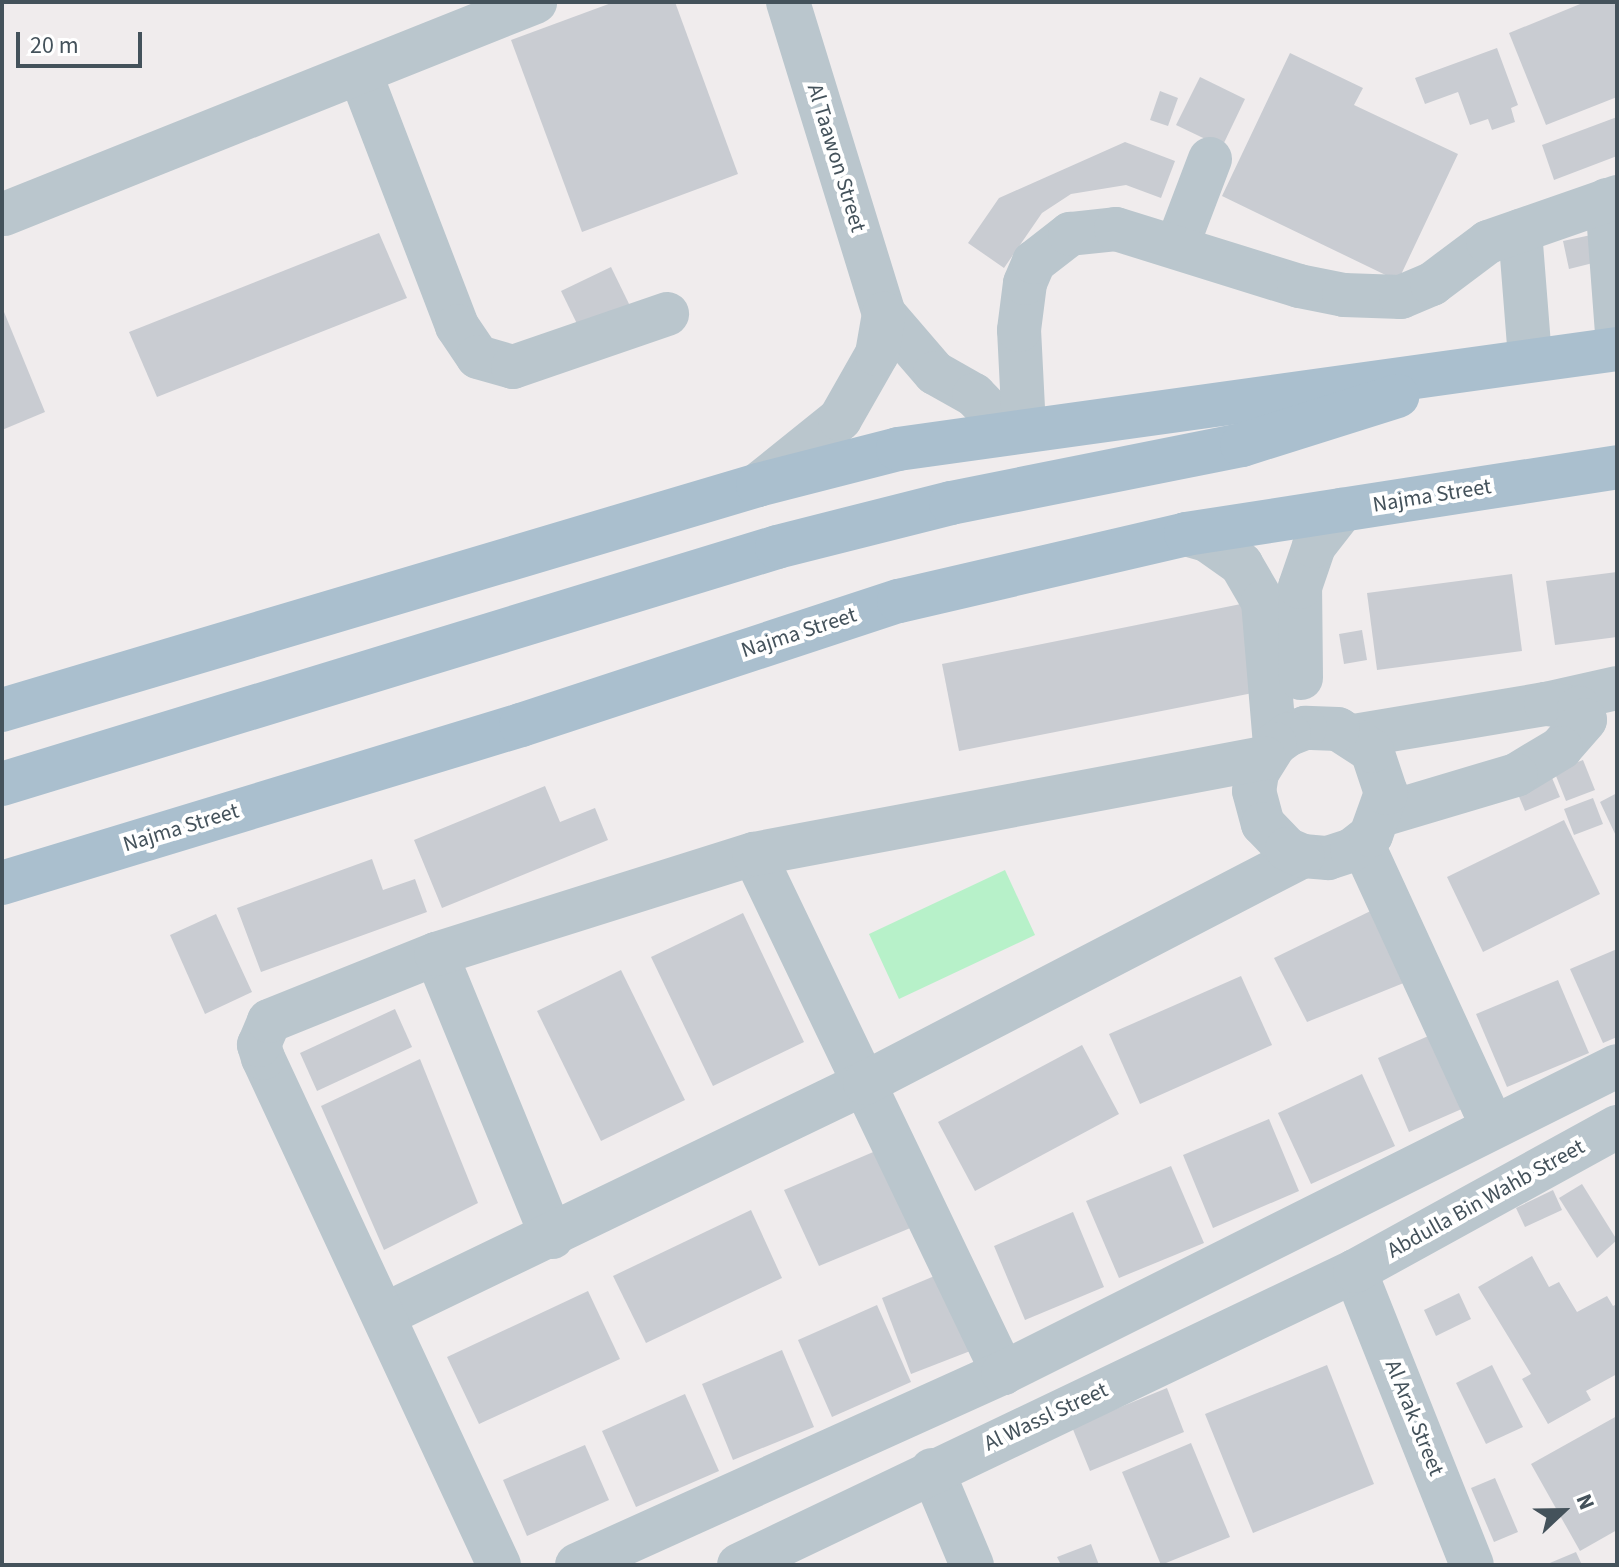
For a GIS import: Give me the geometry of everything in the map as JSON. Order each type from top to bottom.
[{"type":"main road","points":[[2,710],[758,485],[898,449],[1510,361],[1617,349]]},
{"type":"main road","points":[[2,784],[777,547],[951,503],[1242,445],[1510,361]]},
{"type":"main road","name":"Najma Street","points":[[2,883],[521,725],[899,601],[1186,534],[1617,467]]},
{"type":"street","points":[[4,214],[535,2]]},
{"type":"street","name":"Al Taawon Street","points":[[788,2],[884,314],[935,373],[974,395],[1016,430]]},
{"type":"street","points":[[360,73],[457,326],[478,357],[513,367],[667,314]]},
{"type":"street","points":[[1177,246],[1210,159]]},
{"type":"street","points":[[1016,430],[1020,306],[1034,262],[1050,245],[1093,228],[1177,246],[1299,286],[1344,295],[1401,297],[1432,284],[1474,249],[1612,199],[1617,332]]},
{"type":"street","points":[[1510,361],[1520,231]]},
{"type":"street","name":"Al Taawon Street","points":[[758,485],[840,419],[877,354],[884,314]]},
{"type":"street","points":[[1303,856],[1273,838],[1260,816],[1254,791],[1281,743],[1300,587],[1314,546],[1342,510]]},
{"type":"street","points":[[1186,534],[1233,557],[1254,581],[1263,602],[1281,743]]},
{"type":"street","points":[[1354,736],[1546,704],[1617,688]]},
{"type":"street","points":[[386,1314],[552,1237],[865,1083],[1303,856],[1340,855],[1372,829],[1516,775],[1583,728],[1579,708],[1546,704]]},
{"type":"street","points":[[1570,739],[1617,721]]},
{"type":"street","points":[[499,1565],[386,1314],[259,1045],[269,1021],[436,954],[754,854],[1281,743],[1322,726],[1354,736],[1372,751],[1382,771],[1372,829],[1492,1125]]},
{"type":"street","points":[[754,854],[1003,1373]]},
{"type":"street","points":[[436,954],[552,1237]]},
{"type":"street","points":[[577,1565],[1003,1373],[1492,1125],[1617,1066]]},
{"type":"street","name":"Abdulla Bin Wahb Street","points":[[1355,1271],[1617,1127]]},
{"type":"street","name":"Al Wassl Street","points":[[739,1565],[932,1470],[1355,1271]]},
{"type":"street","name":"Al Arak Street","points":[[1355,1271],[1472,1565]]},
{"type":"street","points":[[932,1470],[972,1565]]},
{"type":"green space","points":[[1005,870],[1035,935],[899,999],[869,934]]},
{"type":"building","points":[[614,2],[675,2],[738,174],[582,232],[511,40]]},
{"type":"building","points":[[1585,2],[1617,2],[1617,97],[1546,125],[1509,33]]},
{"type":"building","points":[[1497,48],[1518,105],[1511,108],[1515,122],[1492,130],[1488,119],[1470,125],[1458,92],[1425,104],[1415,78]]},
{"type":"building","points":[[1290,53],[1363,88],[1354,105],[1458,154],[1398,281],[1222,196]]},
{"type":"building","points":[[1200,77],[1245,99],[1222,147],[1176,125]]},
{"type":"building","points":[[1160,91],[1178,98],[1168,126],[1150,120]]},
{"type":"building","points":[[1617,117],[1617,156],[1554,180],[1542,145]]},
{"type":"building","points":[[1125,142],[1175,161],[1161,198],[1126,185],[1071,194],[1042,213],[1004,268],[968,243],[999,198]]},
{"type":"building","points":[[379,233],[407,298],[157,397],[129,332]]},
{"type":"building","points":[[1591,235],[1597,262],[1569,269],[1563,241]]},
{"type":"building","points":[[611,267],[632,310],[582,334],[561,291]]},
{"type":"building","points":[[2,307],[45,412],[2,430]]},
{"type":"building","points":[[1617,572],[1617,637],[1555,645],[1546,581]]},
{"type":"building","points":[[1512,574],[1522,651],[1377,670],[1367,593]]},
{"type":"building","points":[[1251,602],[1268,690],[959,751],[942,664]]},
{"type":"building","points":[[1362,630],[1367,660],[1344,664],[1339,634]]},
{"type":"building","points":[[1583,760],[1595,790],[1566,801],[1554,771]]},
{"type":"building","points":[[1550,773],[1560,797],[1525,811],[1515,787]]},
{"type":"building","points":[[545,786],[560,822],[595,808],[608,840],[442,908],[414,840]]},
{"type":"building","points":[[1617,793],[1617,838],[1600,802]]},
{"type":"building","points":[[1593,798],[1603,824],[1574,835],[1564,809]]},
{"type":"building","points":[[1564,820],[1600,894],[1483,952],[1447,877]]},
{"type":"building","points":[[372,859],[383,890],[415,879],[427,912],[261,972],[237,908]]},
{"type":"building","points":[[1387,903],[1421,976],[1307,1022],[1274,958]]},
{"type":"building","points":[[743,913],[804,1042],[713,1086],[651,957]]},
{"type":"building","points":[[216,914],[252,992],[205,1014],[170,935]]},
{"type":"building","points":[[1617,949],[1617,1037],[1603,1043],[1570,969]]},
{"type":"building","points":[[621,970],[685,1100],[601,1141],[537,1011]]},
{"type":"building","points":[[1241,976],[1272,1045],[1140,1104],[1109,1034]]},
{"type":"building","points":[[1558,980],[1589,1053],[1507,1087],[1476,1014]]},
{"type":"building","points":[[395,1009],[412,1047],[317,1091],[300,1053]]},
{"type":"building","points":[[1433,1034],[1464,1108],[1409,1132],[1378,1058]]},
{"type":"building","points":[[1082,1045],[1119,1114],[975,1191],[938,1122]]},
{"type":"building","points":[[420,1059],[478,1203],[384,1250],[321,1106]]},
{"type":"building","points":[[1362,1074],[1395,1146],[1311,1184],[1278,1113]]},
{"type":"building","points":[[1269,1119],[1299,1191],[1213,1228],[1183,1155]]},
{"type":"building","points":[[885,1147],[920,1224],[819,1266],[784,1190]]},
{"type":"building","points":[[1171,1166],[1204,1243],[1119,1278],[1086,1201]]},
{"type":"building","points":[[1582,1184],[1617,1240],[1597,1258],[1559,1198]]},
{"type":"building","points":[[1553,1190],[1562,1210],[1525,1227],[1516,1208]]},
{"type":"building","points":[[751,1210],[782,1278],[646,1343],[613,1276]]},
{"type":"building","points":[[1073,1212],[1104,1287],[1025,1320],[994,1246]]},
{"type":"building","points":[[1532,1256],[1549,1287],[1559,1282],[1577,1312],[1607,1296],[1613,1306],[1617,1304],[1617,1374],[1586,1391],[1591,1400],[1548,1424],[1522,1379],[1531,1374],[1478,1287]]},
{"type":"building","points":[[944,1272],[978,1348],[911,1374],[882,1298]]},
{"type":"building","points":[[588,1291],[620,1359],[479,1424],[447,1357]]},
{"type":"building","points":[[1459,1293],[1471,1319],[1436,1336],[1424,1310]]},
{"type":"building","points":[[877,1305],[911,1382],[832,1417],[798,1340]]},
{"type":"building","points":[[782,1350],[814,1427],[733,1460],[702,1384]]},
{"type":"building","points":[[1327,1365],[1374,1484],[1253,1533],[1205,1414]]},
{"type":"building","points":[[1492,1365],[1523,1427],[1486,1444],[1456,1383]]},
{"type":"building","points":[[1167,1388],[1184,1432],[1090,1471],[1072,1427]]},
{"type":"building","points":[[685,1394],[719,1471],[636,1507],[602,1431]]},
{"type":"building","points":[[1617,1416],[1617,1530],[1580,1551],[1531,1464]]},
{"type":"building","points":[[1191,1443],[1230,1537],[1161,1565],[1122,1472]]},
{"type":"building","points":[[585,1445],[609,1500],[527,1536],[503,1480]]},
{"type":"building","points":[[1495,1478],[1518,1532],[1494,1542],[1471,1488]]},
{"type":"building","points":[[1091,1544],[1099,1565],[1061,1565],[1057,1557]]},
{"type":"building","points":[[1576,1552],[1582,1565],[1545,1565]]}]
